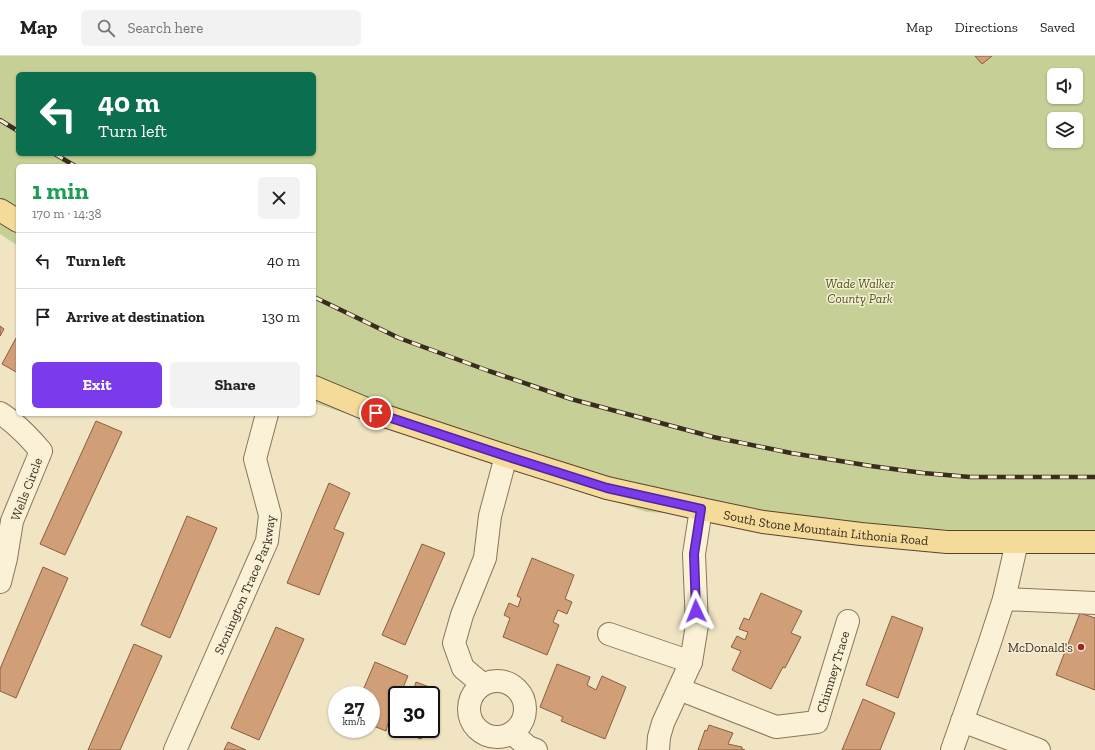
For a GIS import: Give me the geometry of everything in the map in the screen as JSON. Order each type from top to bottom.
[{"type":"main road","points":[[0,210],[16,220]]},
{"type":"main road","name":"South Stone Mountain Lithonia Road","points":[[316,388],[376,413],[607,488],[763,522],[861,534],[947,542],[1095,542]]},
{"type":"street","name":"Wells Circle","points":[[0,413],[30,439],[40,451],[12,521],[6,558],[0,582]]},
{"type":"street","name":"Stonington Trace Parkway","points":[[175,750],[267,541],[270,514],[255,459],[266,416]]},
{"type":"street","points":[[482,684],[463,668],[454,643],[462,615],[485,558],[490,516],[506,456]]},
{"type":"street","points":[[658,750],[659,737],[663,723],[691,662],[696,625],[694,554],[701,509]]},
{"type":"street","points":[[952,750],[1004,599],[1017,542]]},
{"type":"street","points":[[1004,599],[1095,602]]},
{"type":"street","name":"Chimney Trace","points":[[679,689],[776,727],[817,722],[848,621]]},
{"type":"street","points":[[609,634],[691,662]]},
{"type":"street","points":[[500,680],[508,682],[516,687],[522,694],[525,702],[524,716],[519,728],[502,737],[492,737],[483,734],[476,728],[471,719],[469,710],[470,700],[475,691],[482,684],[500,680]]},
{"type":"street","points":[[962,721],[1039,750]]},
{"type":"street","points":[[512,733],[528,747],[536,750]]},
{"type":"green space","name":"Wade Walker County Park","points":[[0,56],[1095,56],[1095,533],[983,532],[647,512],[316,404],[316,164],[16,164],[16,245],[0,234]]},
{"type":"building","points":[[975,56],[992,56],[982,64]]},
{"type":"building","points":[[0,326],[4,329],[0,336]]},
{"type":"building","points":[[16,338],[16,372],[2,364]]},
{"type":"building","points":[[96,421],[122,432],[65,555],[40,544]]},
{"type":"building","points":[[329,483],[350,493],[334,529],[344,533],[319,595],[287,583]]},
{"type":"building","points":[[187,516],[217,528],[170,638],[141,625]]},
{"type":"building","points":[[422,544],[445,553],[405,645],[382,635]]},
{"type":"building","points":[[532,558],[574,575],[565,599],[572,602],[567,614],[558,610],[553,622],[559,625],[547,655],[503,637],[510,618],[504,615],[509,603],[518,607],[521,598],[517,596]]},
{"type":"building","points":[[43,567],[68,578],[16,698],[0,691],[0,669]]},
{"type":"building","points":[[761,593],[802,611],[791,633],[801,637],[785,668],[783,667],[771,689],[732,670],[741,651],[731,647],[737,636],[745,640],[748,632],[739,629],[744,618],[749,620]]},
{"type":"building","name":"McDonald's","points":[[1080,613],[1095,618],[1095,690],[1056,675]]},
{"type":"building","points":[[892,616],[923,628],[898,698],[866,685]]},
{"type":"building","points":[[276,627],[304,639],[259,740],[231,728]]},
{"type":"building","points":[[134,644],[162,656],[120,750],[88,750]]},
{"type":"building","points":[[375,662],[408,676],[404,686],[388,686],[388,724],[386,731],[380,729],[380,686],[365,686]]},
{"type":"building","points":[[557,664],[590,677],[587,685],[596,690],[602,676],[626,687],[605,739],[561,721],[563,717],[540,707]]},
{"type":"building","points":[[416,682],[427,686],[415,686]]},
{"type":"building","points":[[863,699],[895,713],[880,750],[842,750]]},
{"type":"building","points":[[709,725],[733,733],[728,744],[742,747],[742,749],[745,750],[698,750],[705,730],[707,731]]},
{"type":"building","points":[[228,742],[246,750],[224,750]]},
{"type":"railway","points":[[0,120],[16,130]]},
{"type":"railway","points":[[58,156],[72,164]]},
{"type":"railway","points":[[316,298],[399,338],[489,371],[571,399],[713,437],[791,453],[923,473],[970,477],[1095,477]]},
{"type":"place","name":"McDonald's","points":[[1081,647]]},
{"type":"route","points":[[376,413],[607,488],[701,509],[694,554],[696,611]]}]
